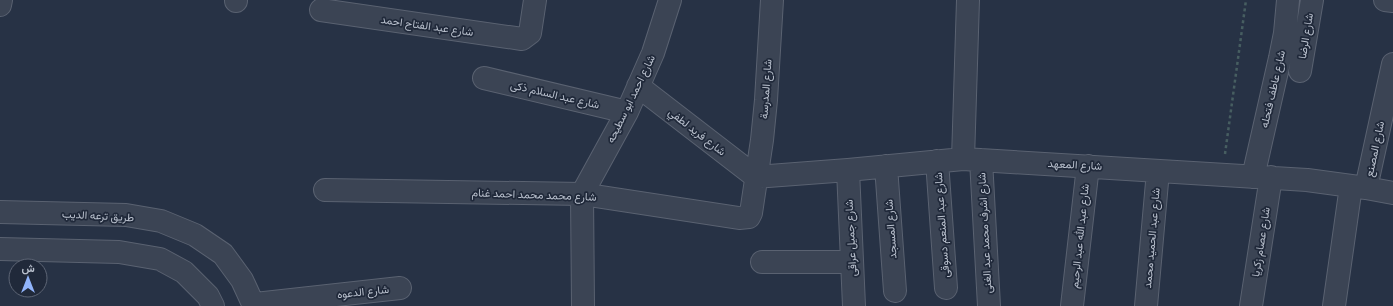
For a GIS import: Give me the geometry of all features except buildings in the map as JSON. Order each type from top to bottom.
[{"type":"street","points":[[0,5],[1,0]]},
{"type":"street","name":"شارع عبد الفتاح احمد","points":[[321,10],[373,9],[522,39],[530,33],[535,0]]},
{"type":"street","name":"شارع احمد ابو سطيحه","points":[[582,194],[627,112],[653,53],[670,0]]},
{"type":"street","name":"شارع المدرسة","points":[[756,177],[766,100],[772,0]]},
{"type":"street","name":"شارع اشرف محمد عبد الغنى","points":[[968,0],[972,159],[989,306]]},
{"type":"street","name":"شارع عاطف فتحله","points":[[1262,177],[1285,33],[1288,0]]},
{"type":"street","name":"شارع الرضا","points":[[1300,71],[1312,0]]},
{"type":"street","points":[[1385,0],[1393,1]]},
{"type":"street","name":"شارع المصنع","points":[[1334,306],[1359,187],[1393,64]]},
{"type":"street","name":"شارع عبد السلام ذكى","points":[[484,78],[627,112]]},
{"type":"street","name":"شارع فريد لطفي","points":[[638,86],[756,177]]},
{"type":"street","name":"شارع المعهد","points":[[756,177],[972,159],[1307,180],[1393,193]]},
{"type":"street","name":"شارع عبد المنعم دسوقى","points":[[937,161],[946,288]]},
{"type":"street","name":"شارع المسجد","points":[[886,166],[895,292]]},
{"type":"street","name":"شارع عبد الله عبد الرحيم","points":[[1072,306],[1088,166]]},
{"type":"street","name":"شارع جميل عراقى","points":[[848,170],[854,306]]},
{"type":"street","name":"شارع عبد الحميد محمد","points":[[1146,306],[1158,170]]},
{"type":"street","name":"شارع محمد محمد احمد غنام","points":[[325,190],[582,194],[744,218],[749,217],[756,177]]},
{"type":"street","name":"شارع عصام زكريا","points":[[1251,306],[1262,177]]},
{"type":"street","points":[[582,194],[583,306]]},
{"type":"street","name":"طريق ترعه الديب","points":[[0,212],[126,215],[161,221],[195,234],[222,254],[242,280],[254,305]]},
{"type":"street","points":[[0,249],[119,252],[160,259],[184,272],[208,296],[213,306]]},
{"type":"street","points":[[762,262],[852,262]]},
{"type":"street","name":"شارع الدعوه","points":[[254,305],[400,288]]},
{"type":"path","points":[[1222,174],[1246,0]]}]
